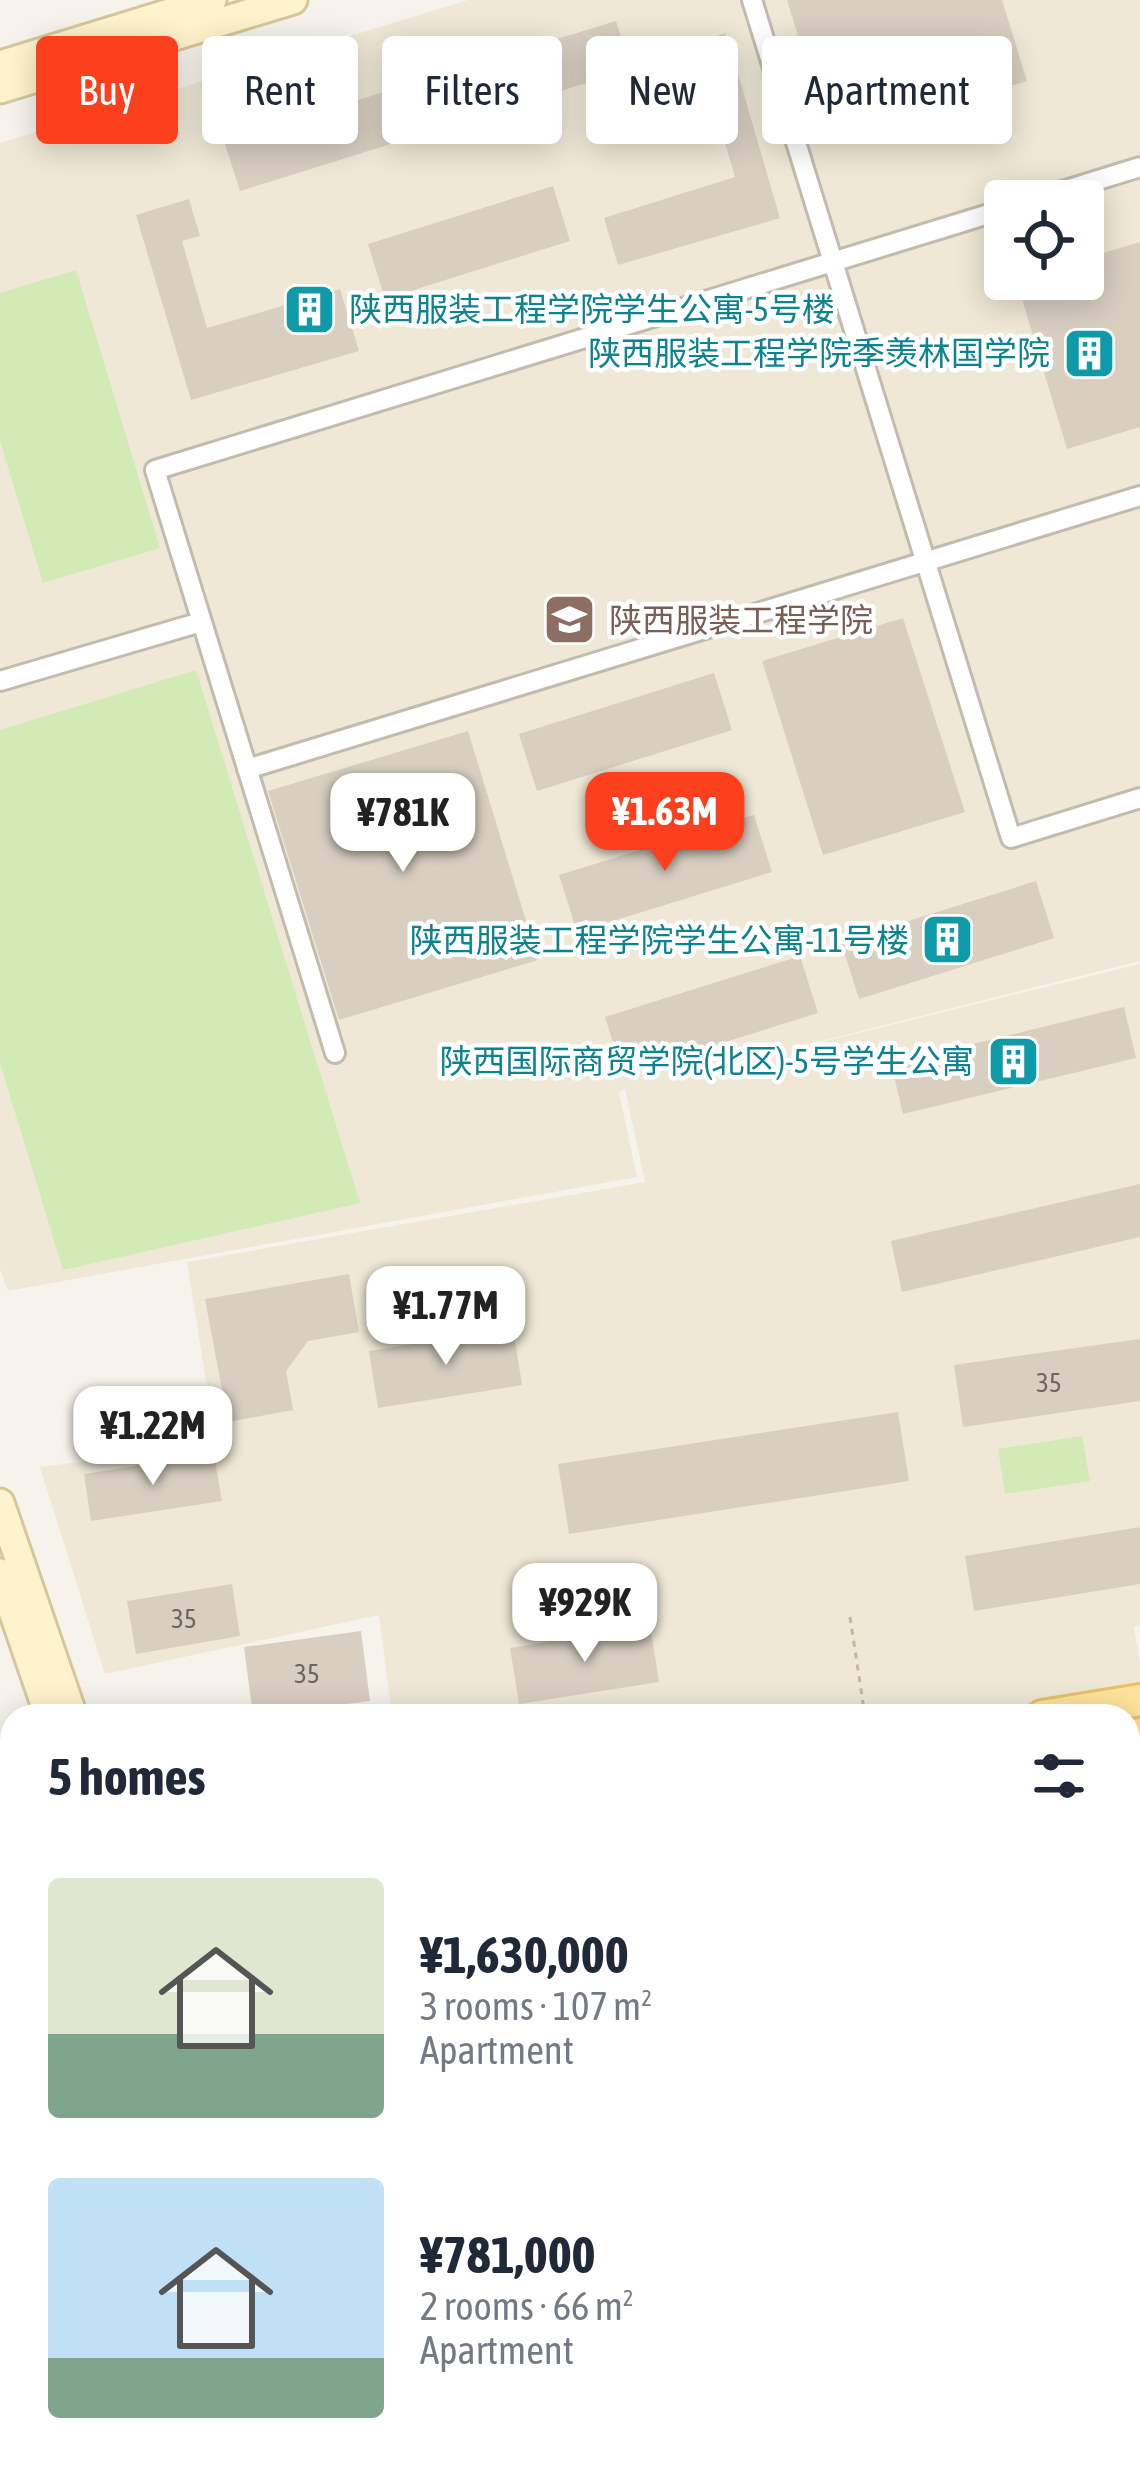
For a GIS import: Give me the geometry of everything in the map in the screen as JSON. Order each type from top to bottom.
[{"type":"street","points":[[0,64],[212,0]]},
{"type":"street","points":[[0,89],[293,0]]},
{"type":"street","points":[[752,0],[1011,838],[1140,798]]},
{"type":"street","points":[[1098,180],[1140,167]]},
{"type":"street","points":[[334,1053],[155,470],[984,215]]},
{"type":"street","points":[[247,769],[1140,496]]},
{"type":"street","points":[[0,682],[201,622]]},
{"type":"street","points":[[0,1503],[69,1704]]},
{"type":"street","points":[[0,1573],[46,1704]]},
{"type":"path","points":[[850,1617],[864,1704]]},
{"type":"shaded area","name":"陕西服装工程学院","points":[[468,0],[1140,0],[1140,961],[657,1082],[1140,964],[1140,1625],[1134,1627],[1140,1704],[390,1704],[379,1615],[105,1674],[40,1467],[216,1444],[187,1262],[645,1182],[625,1089],[619,1092],[637,1177],[8,1291],[0,1269],[0,143],[36,132],[36,144],[178,144],[178,89],[202,81],[202,144],[358,144],[358,36],[350,36]]},
{"type":"green space","points":[[76,270],[160,548],[43,583],[0,441],[0,293]]},
{"type":"green space","points":[[196,670],[360,1203],[63,1270],[0,1063],[0,730]]},
{"type":"green space","points":[[1082,1436],[1090,1481],[1005,1494],[998,1449]]},
{"type":"building","points":[[787,0],[1002,0],[1027,81],[1012,86],[1012,36],[798,36]]},
{"type":"building","points":[[616,21],[621,36],[586,36],[586,83],[562,91],[562,38]]},
{"type":"building","points":[[738,74],[780,218],[618,265],[604,218],[735,177],[725,144],[738,144]]},
{"type":"building","points":[[382,93],[382,144],[391,144],[240,191],[225,144],[358,144],[358,100]]},
{"type":"building","points":[[553,186],[570,241],[385,299],[368,244]]},
{"type":"building","name":"陕西服装工程学院学生公寓-5号楼","points":[[189,199],[200,236],[182,241],[207,328],[340,289],[359,351],[191,400],[136,215]]},
{"type":"building","name":"陕西服装工程学院季羡林国学院","points":[[1140,242],[1140,427],[1067,449],[1022,300],[1104,300],[1104,253]]},
{"type":"building","points":[[903,618],[965,812],[823,855],[762,661]]},
{"type":"building","points":[[714,673],[732,730],[537,791],[519,734]]},
{"type":"building","points":[[468,731],[538,960],[339,1020],[268,791]]},
{"type":"building","points":[[754,815],[772,872],[577,932],[559,875]]},
{"type":"building","name":"陕西服装工程学院学生公寓-11号楼","points":[[1036,881],[1054,938],[859,999],[841,942]]},
{"type":"building","points":[[800,956],[818,1013],[623,1074],[605,1017]]},
{"type":"building","name":"陕西国际商贸学院(北区)-5号学生公寓","points":[[1124,1007],[1136,1058],[903,1114],[891,1064]]},
{"type":"building","points":[[1140,1184],[1140,1237],[902,1292],[891,1241]]},
{"type":"building","points":[[349,1274],[359,1332],[308,1341],[286,1371],[293,1410],[228,1422],[205,1299]]},
{"type":"building","points":[[513,1328],[522,1385],[378,1408],[369,1351]]},
{"type":"building","points":[[1140,1339],[1140,1401],[963,1427],[954,1365]]},
{"type":"building","points":[[898,1412],[909,1481],[569,1534],[558,1464]]},
{"type":"building","points":[[214,1454],[222,1501],[91,1521],[84,1474]]},
{"type":"building","points":[[1140,1527],[1140,1584],[974,1611],[965,1556]]},
{"type":"building","points":[[232,1584],[240,1636],[136,1654],[127,1601]]},
{"type":"building","points":[[650,1625],[659,1682],[519,1704],[510,1648]]},
{"type":"building","points":[[361,1631],[370,1701],[251,1704],[244,1647]]},
{"type":"place","name":"陕西服装工程学院学生公寓-5号楼","points":[[310,309]]},
{"type":"place","name":"陕西服装工程学院季羡林国学院","points":[[1089,353]]},
{"type":"place","name":"陕西服装工程学院","points":[[570,620]]},
{"type":"place","name":"陕西服装工程学院学生公寓-11号楼","points":[[948,940]]},
{"type":"place","name":"陕西国际商贸学院(北区)-5号学生公寓","points":[[1013,1061]]}]
